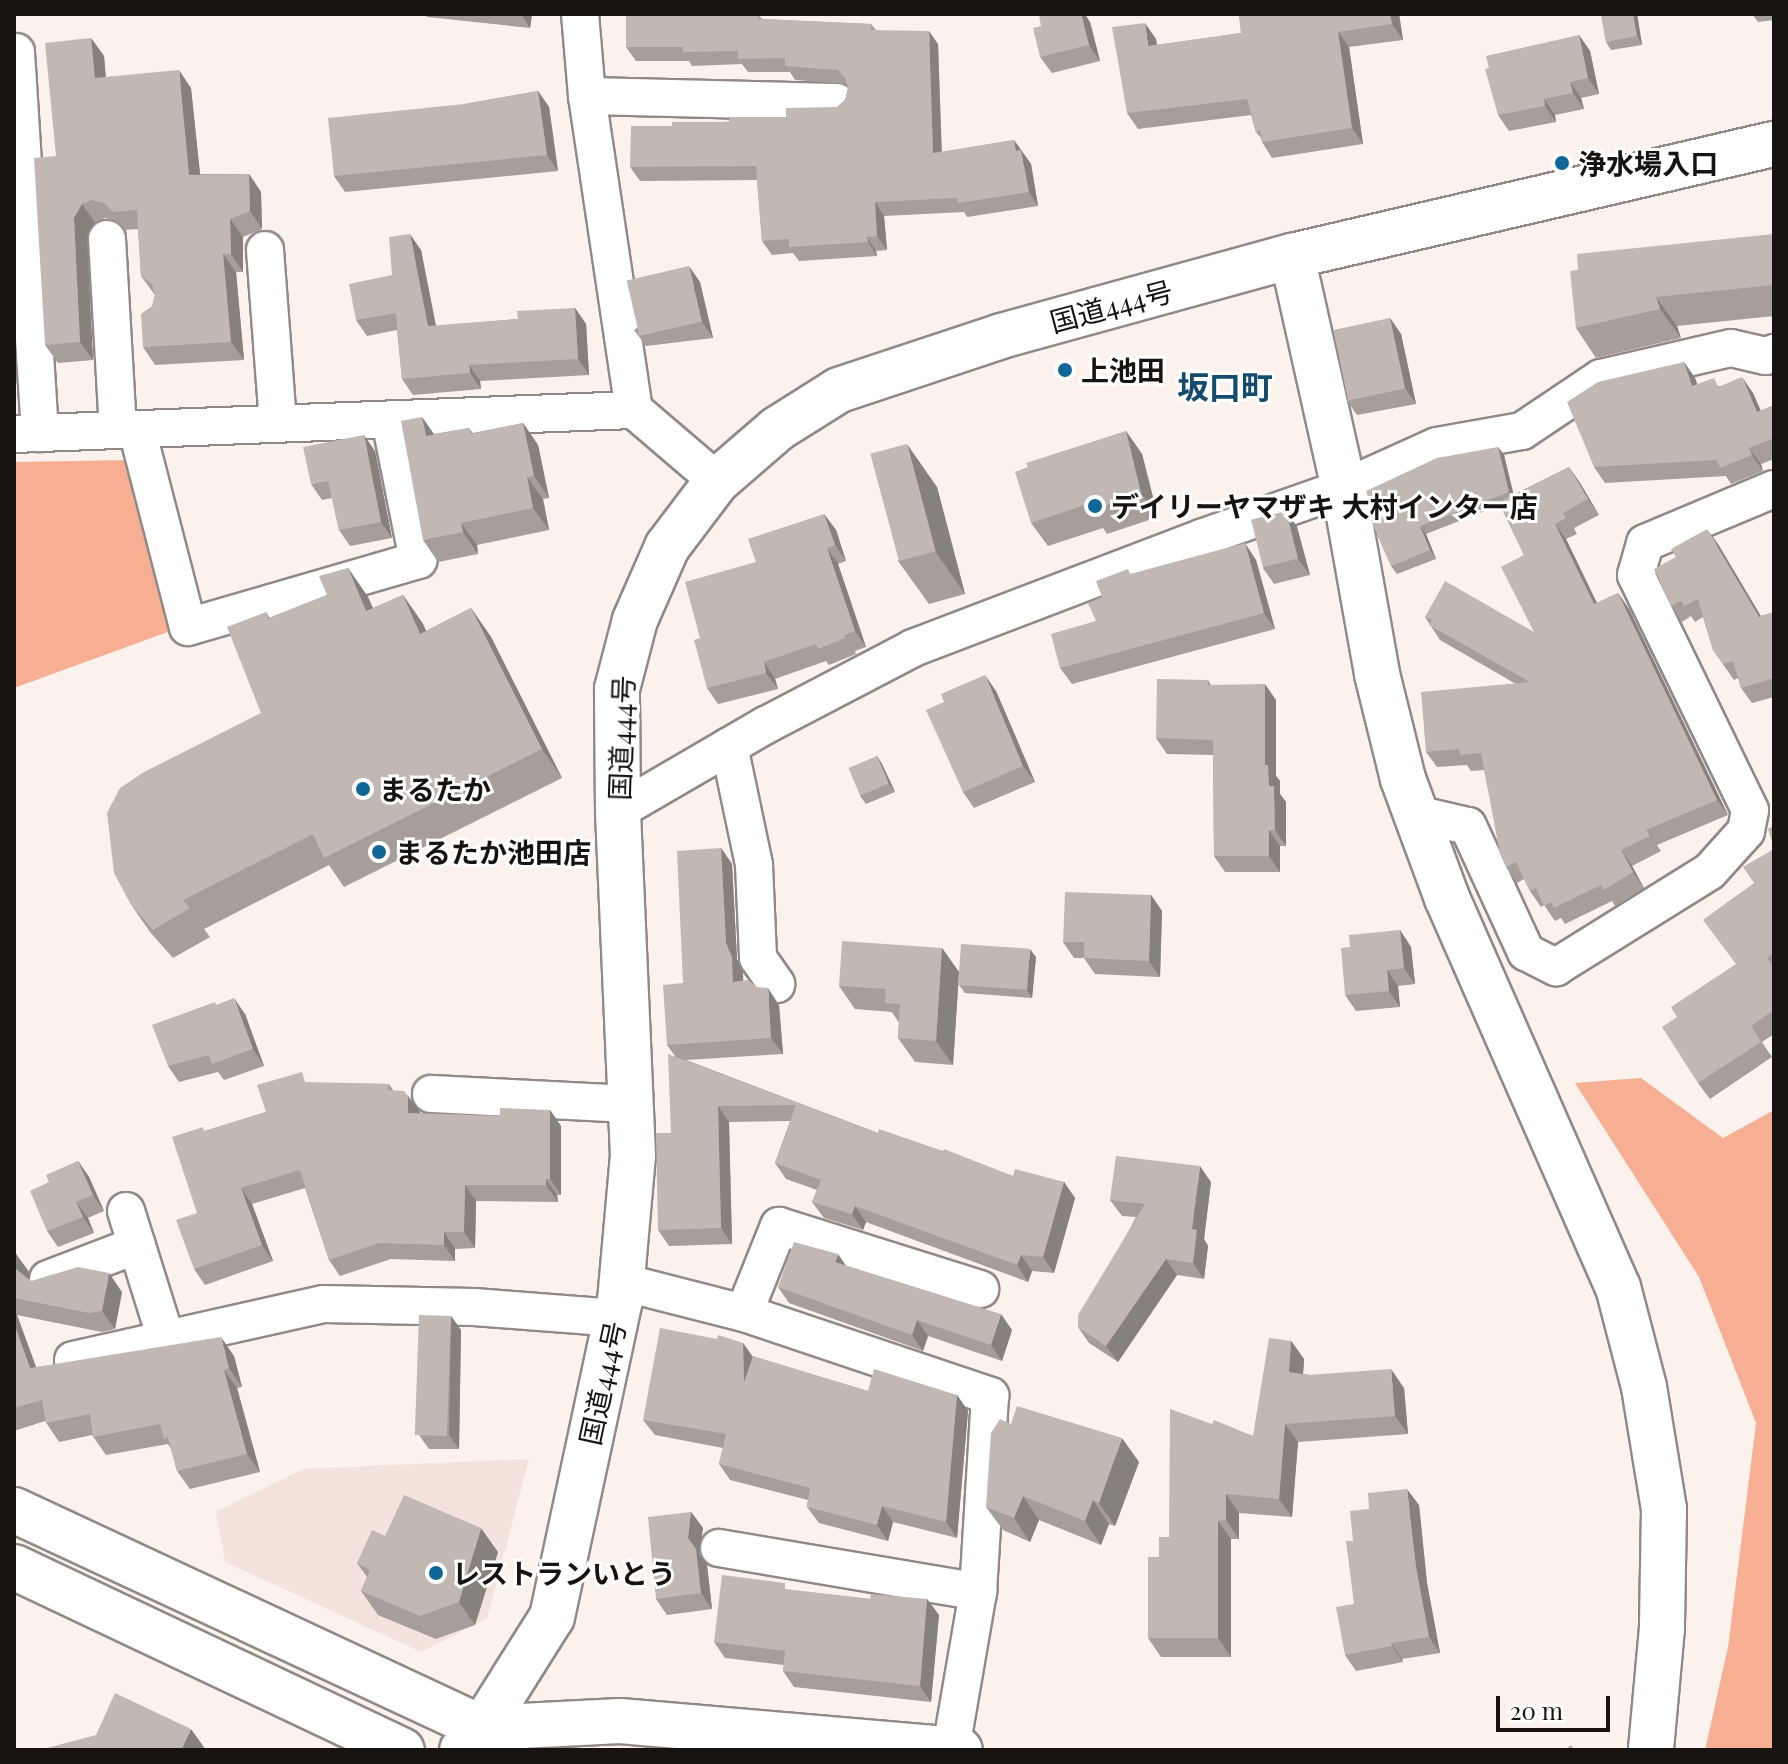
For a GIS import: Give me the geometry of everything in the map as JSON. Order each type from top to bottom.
[{"type":"main road","name":"国道444号","points":[[483,1743],[552,1617],[619,1300],[633,1156],[618,811],[617,689],[635,620],[667,547],[717,481],[777,429],[839,390],[1001,336],[1292,256],[1774,144]]},
{"type":"main road","points":[[1292,256],[1344,488],[1377,674],[1403,779],[1447,898],[1618,1287],[1644,1387],[1664,1509],[1662,1628],[1651,1750]]},
{"type":"main road","points":[[14,1510],[483,1743],[620,1721],[960,1750]]},
{"type":"main road","points":[[14,1567],[402,1750]]},
{"type":"street","points":[[580,14],[587,96],[634,410],[717,481]]},
{"type":"street","points":[[16,52],[27,433],[634,410]]},
{"type":"street","points":[[587,96],[837,102]]},
{"type":"street","points":[[107,239],[111,313],[128,430],[188,627],[418,560],[390,420]]},
{"type":"street","points":[[265,250],[278,424]]},
{"type":"street","points":[[111,313],[147,313]]},
{"type":"street","points":[[618,811],[729,746],[913,648],[1201,538],[1344,488],[1437,446],[1522,431],[1601,378],[1731,348],[1771,363]]},
{"type":"street","points":[[1416,814],[1468,826],[1526,952],[1556,967],[1710,871],[1746,831],[1750,810],[1636,575],[1645,543],[1774,489]]},
{"type":"street","points":[[729,746],[754,865],[758,958],[776,984]]},
{"type":"street","points":[[431,1094],[631,1104]]},
{"type":"street","points":[[744,1313],[779,1226],[980,1289]]},
{"type":"street","points":[[48,1279],[132,1228],[166,1339]]},
{"type":"street","points":[[73,1360],[324,1304],[474,1307],[619,1300],[744,1313],[990,1396],[978,1592],[951,1749]]},
{"type":"street","points":[[719,1548],[978,1592]]},
{"type":"shaded area","points":[[132,460],[176,629],[14,688],[14,462]]},
{"type":"shaded area","points":[[1641,1078],[1723,1138],[1774,1110],[1774,1750],[1705,1750],[1728,1647],[1756,1423],[1699,1277],[1575,1083]]},
{"type":"shaded area","points":[[529,1459],[487,1619],[421,1652],[225,1562],[216,1512],[303,1469]]},
{"type":"building","points":[[626,14],[758,14],[758,19],[871,24],[871,30],[929,31],[933,153],[1014,140],[1016,151],[1021,150],[1029,192],[958,203],[957,198],[875,202],[877,236],[867,237],[868,242],[789,247],[789,239],[762,241],[756,166],[630,167],[631,126],[729,122],[729,117],[786,117],[786,108],[837,107],[845,100],[848,88],[845,78],[838,70],[785,66],[785,58],[738,59],[738,51],[683,52],[683,47],[626,47]]},
{"type":"building","points":[[1081,14],[1089,45],[1040,57],[1033,28],[1041,26],[1039,15]]},
{"type":"building","points":[[1239,14],[1390,14],[1392,24],[1338,32],[1352,128],[1262,142],[1247,99],[1127,113],[1112,27],[1145,23],[1148,46],[1241,33]]},
{"type":"building","points":[[1601,14],[1633,14],[1637,36],[1606,42]]},
{"type":"building","points":[[1579,35],[1588,78],[1570,82],[1573,93],[1544,99],[1545,106],[1498,115],[1485,69],[1489,68],[1486,56]]},
{"type":"building","points":[[91,38],[95,78],[179,70],[189,175],[249,174],[250,211],[230,219],[231,254],[223,254],[231,342],[143,347],[141,314],[152,306],[155,294],[152,284],[141,276],[137,210],[113,212],[104,203],[92,200],[82,204],[74,218],[80,342],[45,345],[34,158],[56,156],[45,43]]},
{"type":"building","points":[[538,91],[547,155],[334,176],[328,118],[464,104]]},
{"type":"building","points":[[410,234],[428,326],[518,319],[517,311],[575,308],[578,359],[469,365],[470,373],[402,379],[396,313],[356,320],[349,284],[392,275],[389,237]]},
{"type":"building","points":[[1774,234],[1774,285],[1656,297],[1660,309],[1576,328],[1570,271],[1578,270],[1577,254]]},
{"type":"building","points":[[689,266],[702,322],[639,336],[627,280]]},
{"type":"building","points":[[1390,318],[1405,388],[1348,400],[1333,330]]},
{"type":"building","points":[[1684,362],[1692,386],[1714,378],[1718,387],[1742,377],[1757,412],[1774,405],[1774,438],[1749,448],[1752,455],[1720,468],[1717,460],[1594,467],[1567,402],[1598,382]]},
{"type":"building","points":[[422,417],[426,436],[469,428],[471,434],[523,423],[534,476],[527,477],[533,508],[461,523],[463,532],[423,540],[401,421]]},
{"type":"building","points":[[1126,431],[1141,493],[1090,510],[1088,504],[1031,523],[1015,472],[1028,467],[1026,463]]},
{"type":"building","points":[[364,435],[381,522],[339,530],[328,481],[311,484],[303,447]]},
{"type":"building","points":[[907,444],[936,551],[899,561],[870,454]]},
{"type":"building","points":[[1498,447],[1509,492],[1420,526],[1430,550],[1391,566],[1371,520],[1373,512],[1366,491],[1437,458]]},
{"type":"building","points":[[1569,467],[1588,499],[1563,513],[1566,518],[1555,524],[1594,604],[1618,593],[1717,800],[1646,830],[1650,836],[1621,850],[1633,872],[1604,890],[1601,885],[1554,908],[1551,902],[1544,906],[1536,888],[1530,891],[1516,862],[1506,867],[1500,854],[1481,753],[1460,755],[1459,749],[1426,752],[1421,692],[1530,682],[1429,625],[1432,620],[1425,617],[1445,581],[1534,632],[1501,567],[1524,555],[1499,502]]},
{"type":"building","points":[[1286,511],[1298,559],[1263,567],[1251,520]]},
{"type":"building","points":[[824,514],[835,545],[827,548],[855,631],[818,649],[816,644],[764,662],[766,673],[707,688],[694,640],[700,638],[685,582],[756,562],[748,539]]},
{"type":"building","points":[[1707,529],[1759,617],[1774,612],[1774,678],[1741,688],[1733,661],[1723,664],[1713,650],[1698,599],[1684,606],[1681,601],[1671,606],[1654,569],[1676,557],[1671,549]]},
{"type":"building","points":[[1245,543],[1264,613],[1060,668],[1051,634],[1096,621],[1088,603],[1102,597],[1096,581],[1128,569],[1130,574]]},
{"type":"building","name":"まるたか","points":[[348,568],[366,611],[403,595],[420,634],[471,608],[542,749],[324,858],[313,834],[183,900],[190,908],[153,930],[130,903],[114,873],[107,813],[120,788],[144,772],[261,713],[227,627],[266,612],[268,618],[327,595],[319,576]]},
{"type":"building","points":[[985,675],[1023,766],[963,792],[926,710],[944,702],[941,694]]},
{"type":"building","points":[[1157,679],[1208,680],[1208,685],[1265,684],[1265,765],[1268,765],[1269,786],[1274,786],[1275,830],[1269,830],[1269,856],[1214,856],[1213,740],[1156,738]]},
{"type":"building","points":[[877,756],[889,784],[860,796],[848,768]]},
{"type":"building","points":[[1774,825],[1774,848],[1768,829]]},
{"type":"building","points":[[721,848],[726,943],[732,957],[733,982],[748,980],[757,987],[768,988],[771,1038],[667,1045],[663,985],[683,983],[677,851]]},
{"type":"building","points":[[1774,849],[1774,952],[1767,958],[1774,969],[1774,1016],[1771,1012],[1751,1026],[1761,1042],[1698,1083],[1662,1027],[1677,1017],[1671,1007],[1736,964],[1703,920],[1754,883],[1743,867]]},
{"type":"building","points":[[1065,892],[1151,895],[1149,961],[1084,958],[1084,942],[1063,942]]},
{"type":"building","points":[[1400,930],[1404,968],[1387,970],[1389,991],[1345,995],[1341,948],[1350,947],[1349,935]]},
{"type":"building","points":[[842,941],[942,948],[936,1041],[898,1038],[900,1004],[885,1003],[886,989],[839,986]]},
{"type":"building","points":[[961,944],[1030,949],[1027,990],[958,985]]},
{"type":"building","points":[[234,998],[253,1049],[212,1064],[209,1055],[168,1066],[152,1025]]},
{"type":"building","points":[[668,1054],[878,1133],[879,1129],[944,1149],[1013,1176],[1015,1169],[1064,1182],[1043,1257],[1021,1255],[1017,1265],[855,1206],[852,1214],[812,1202],[821,1180],[775,1163],[796,1105],[718,1106],[721,1228],[658,1230],[656,1133],[671,1133]]},
{"type":"building","points":[[302,1072],[305,1082],[389,1084],[388,1090],[404,1091],[408,1096],[408,1113],[500,1116],[500,1108],[550,1110],[550,1179],[546,1179],[546,1185],[465,1185],[464,1232],[444,1232],[444,1245],[379,1243],[329,1260],[300,1170],[241,1188],[262,1245],[194,1269],[176,1220],[197,1213],[172,1137],[203,1127],[204,1131],[266,1112],[257,1085]]},
{"type":"building","points":[[1116,1156],[1200,1166],[1192,1229],[1197,1230],[1193,1263],[1166,1259],[1106,1346],[1078,1327],[1078,1315],[1145,1204],[1110,1200]]},
{"type":"building","points":[[78,1161],[93,1195],[76,1202],[83,1217],[47,1231],[30,1191],[49,1182],[46,1175]]},
{"type":"building","points":[[794,1242],[838,1254],[835,1262],[1001,1314],[991,1345],[917,1320],[912,1335],[778,1287]]},
{"type":"building","points":[[14,1253],[16,1269],[31,1281],[78,1267],[109,1273],[102,1311],[89,1313],[14,1298]]},
{"type":"building","points":[[419,1315],[451,1316],[447,1436],[415,1435]]},
{"type":"building","points":[[14,1323],[30,1368],[221,1337],[229,1368],[224,1370],[247,1454],[177,1471],[168,1437],[164,1439],[160,1424],[93,1437],[90,1414],[46,1423],[42,1400],[14,1408]]},
{"type":"building","points":[[660,1328],[717,1339],[718,1335],[743,1343],[744,1382],[753,1356],[868,1391],[874,1369],[957,1395],[946,1522],[882,1506],[877,1525],[807,1507],[810,1488],[719,1464],[726,1434],[643,1420]]},
{"type":"building","points":[[1269,1338],[1291,1341],[1289,1372],[1308,1375],[1391,1369],[1395,1416],[1285,1424],[1279,1499],[1226,1494],[1226,1520],[1218,1521],[1218,1638],[1148,1638],[1148,1557],[1159,1557],[1159,1537],[1169,1537],[1170,1409],[1212,1424],[1214,1420],[1253,1436]]},
{"type":"building","points":[[1017,1406],[1122,1438],[1099,1503],[1093,1500],[1085,1521],[1023,1496],[1014,1518],[986,1507],[991,1433],[1000,1419],[1011,1424]]},
{"type":"building","points":[[1407,1489],[1416,1567],[1429,1637],[1345,1655],[1336,1607],[1354,1604],[1346,1541],[1353,1541],[1350,1511],[1369,1509],[1368,1493]]},
{"type":"building","name":"レストランいとう","points":[[404,1495],[481,1528],[459,1602],[420,1616],[361,1591],[370,1570],[357,1563],[372,1530],[385,1536]]},
{"type":"building","points":[[691,1512],[688,1538],[696,1549],[701,1593],[656,1599],[648,1517]]},
{"type":"building","points":[[722,1575],[785,1583],[785,1589],[870,1599],[871,1594],[927,1599],[920,1686],[783,1671],[785,1651],[714,1642]]},
{"type":"building","points":[[115,1693],[191,1729],[181,1750],[48,1750],[96,1735]]},
{"type":"place","name":"浄水場入口","points":[[1562,163]]},
{"type":"place","name":"上池田","points":[[1065,370]]},
{"type":"place","name":"デイリーヤマザキ 大村インター店","points":[[1095,506]]},
{"type":"place","name":"まるたか","points":[[363,789]]},
{"type":"place","name":"まるたか池田店","points":[[379,852]]},
{"type":"place","name":"レストランいとう","points":[[436,1573]]},
{"type":"district","name":"坂口町","points":[[1225,386]]}]
